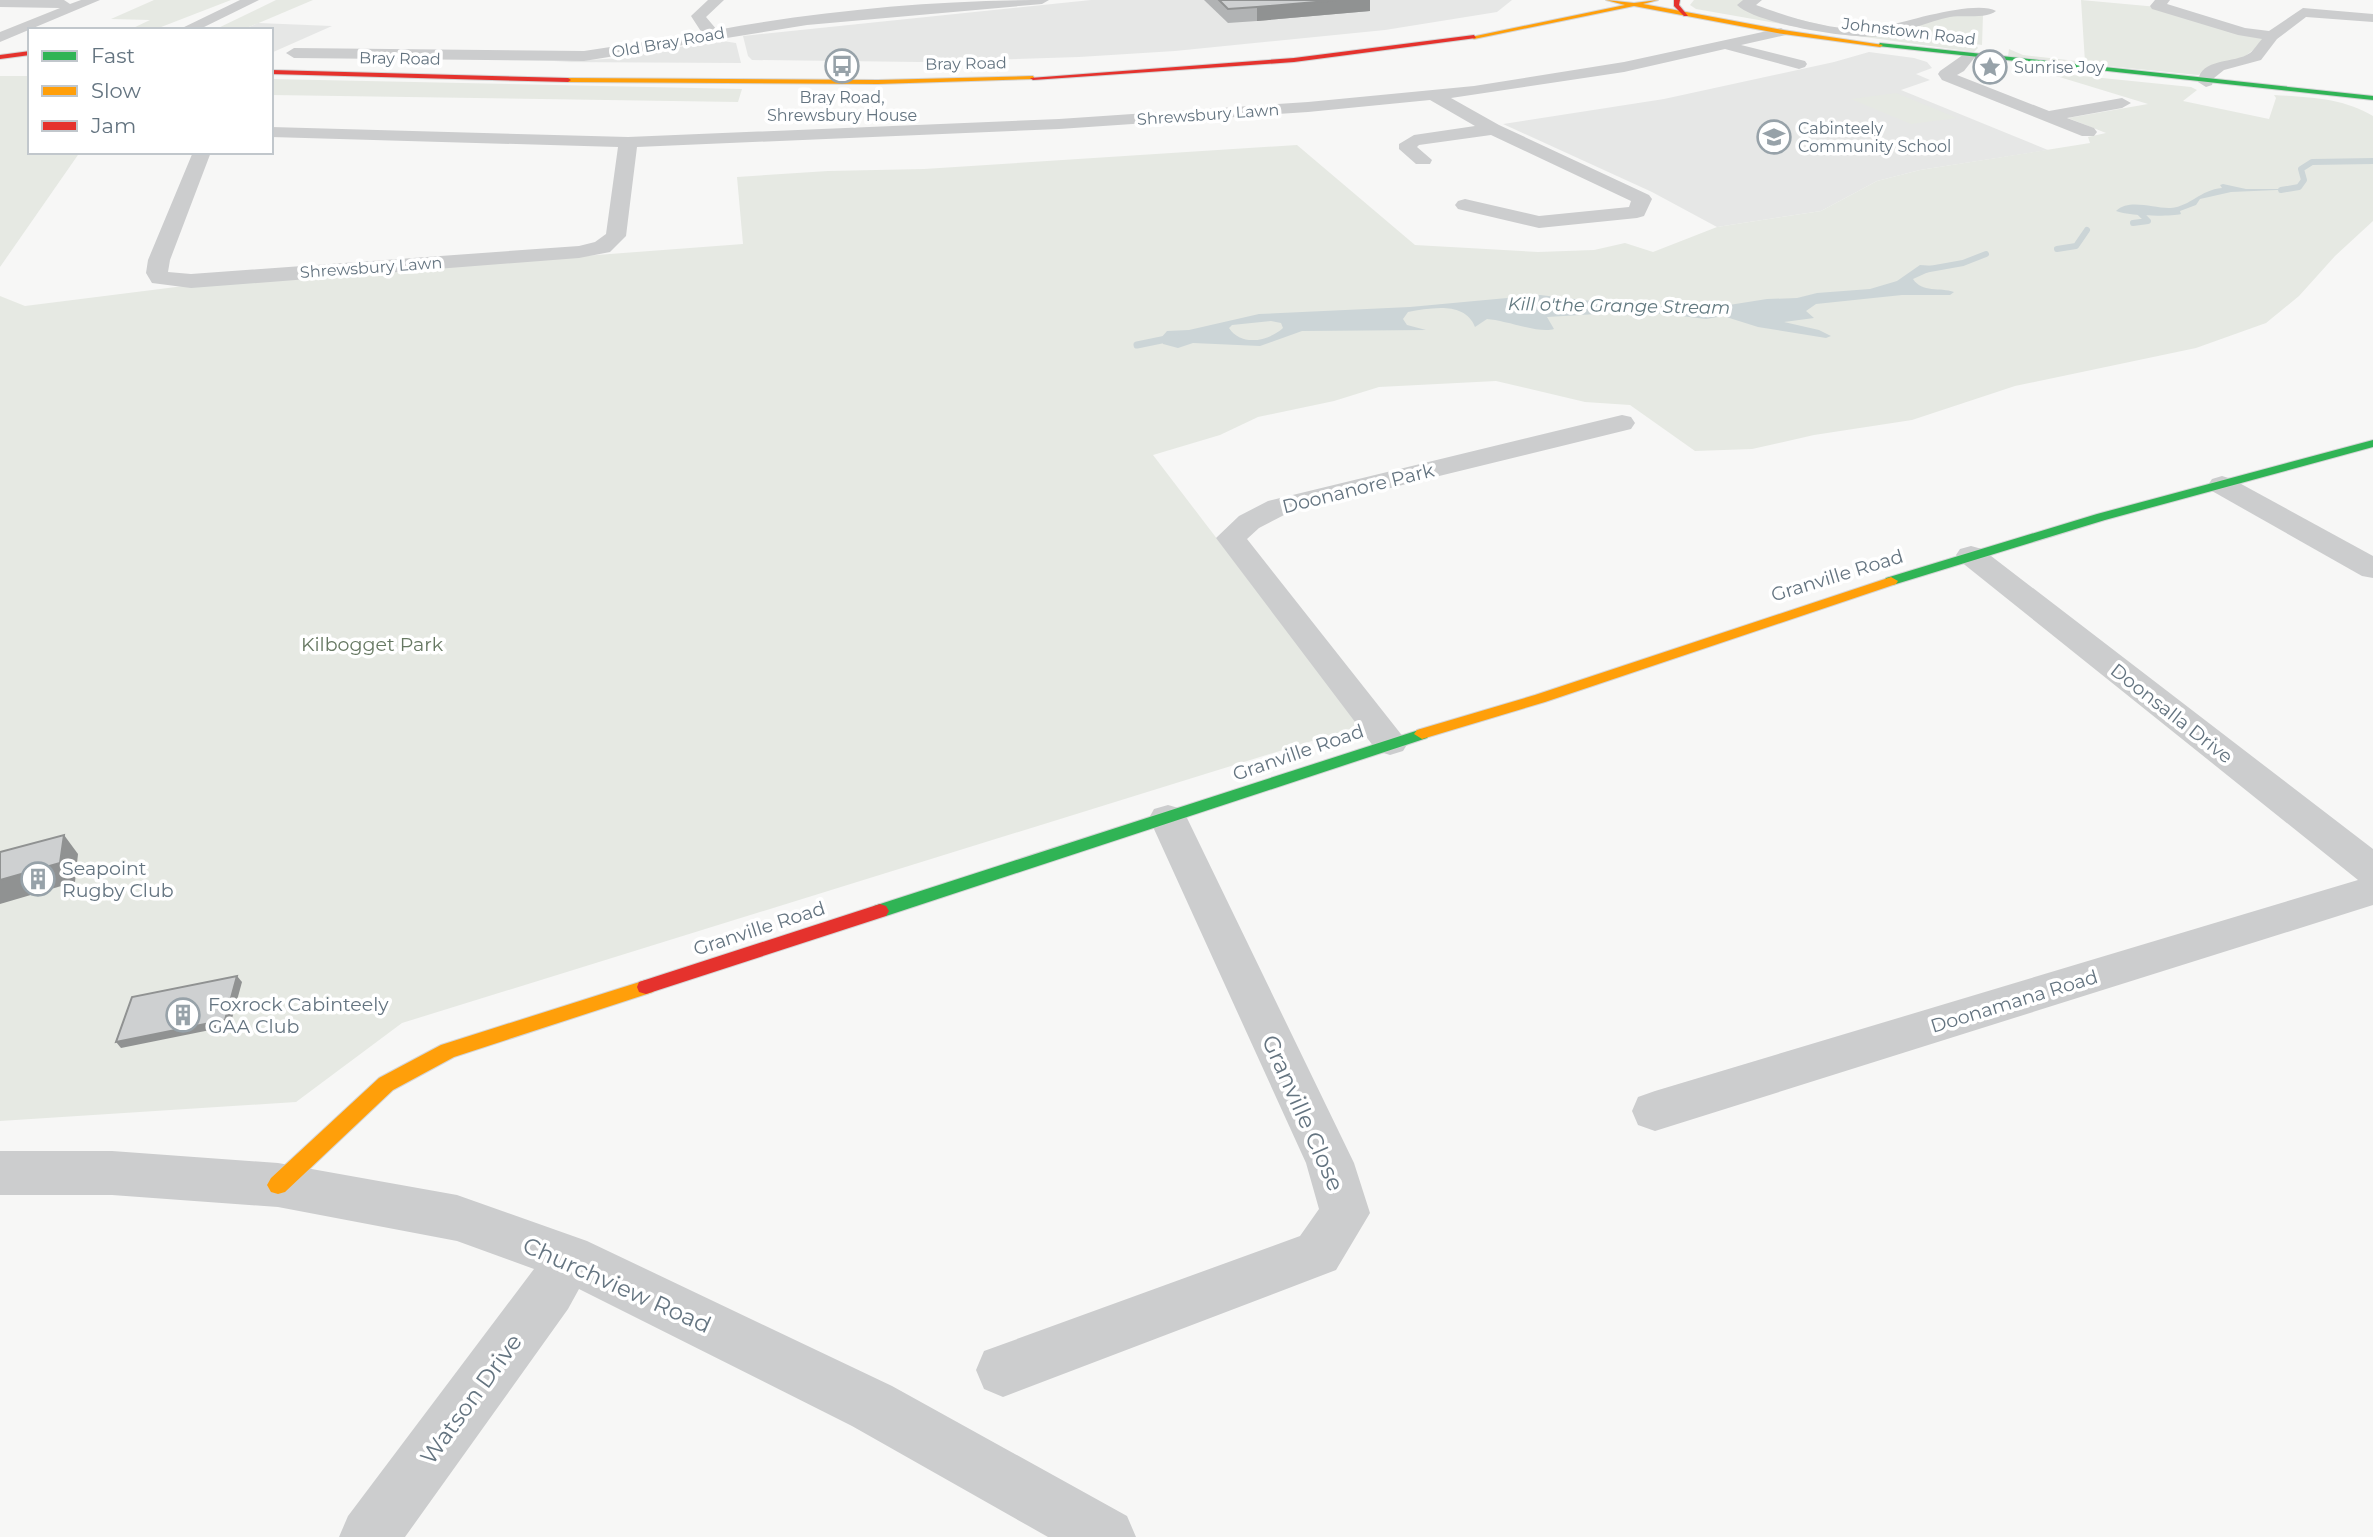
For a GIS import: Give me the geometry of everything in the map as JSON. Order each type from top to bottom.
[{"type":"main road","name":"Bray Road","points":[[273,64],[713,72],[895,72],[1104,65],[1346,43],[1598,0]]},
{"type":"main road","name":"Johnstown Road","points":[[1609,0],[1781,32],[1967,57],[2373,98]]},
{"type":"main road","name":"Bray Road","points":[[273,72],[705,83],[858,83],[1050,78],[1190,70],[1342,55],[1474,38],[1656,0]]},
{"type":"main road","points":[[1677,0],[1676,5],[1686,15]]},
{"type":"main road","points":[[9,64],[28,54]]},
{"type":"main road","points":[[9,64],[28,60]]},
{"type":"main road","name":"Granville Road","points":[[278,1185],[386,1084],[448,1051],[1168,818],[1390,743],[1494,714],[1766,620],[1971,555],[2373,443]]},
{"type":"street","points":[[189,28],[252,0]]},
{"type":"street","points":[[712,34],[700,23],[698,16],[717,0]]},
{"type":"street","points":[[832,0],[856,14]]},
{"type":"street","name":"Old Bray Road","points":[[294,53],[570,57],[625,52],[712,34],[938,4],[1042,0]]},
{"type":"street","points":[[1755,0],[1744,5],[1816,26],[1870,33],[1883,32],[1949,11],[1990,18],[1990,59]]},
{"type":"street","points":[[2163,0],[2157,6],[2243,32],[2272,36]]},
{"type":"street","points":[[0,3],[87,2]]},
{"type":"street","points":[[0,37],[87,2]]},
{"type":"street","points":[[2206,82],[2206,77],[2218,67],[2255,57],[2272,36],[2303,12],[2373,18]]},
{"type":"street","points":[[0,29],[19,29]]},
{"type":"street","name":"Shrewsbury Lawn","points":[[273,132],[628,142],[1059,124],[1308,107],[1433,95],[1575,75],[1725,46],[1781,32]]},
{"type":"street","points":[[1725,46],[1798,64]]},
{"type":"street","points":[[1967,57],[1958,68],[1946,74],[1948,77],[2088,132]]},
{"type":"street","points":[[1433,95],[1493,130],[1642,199],[1637,212],[1552,222],[1539,222],[1465,205]]},
{"type":"street","points":[[2048,116],[2122,103]]},
{"type":"street","points":[[1423,160],[1408,149],[1408,144],[1414,140],[1493,130]]},
{"type":"street","name":"Shrewsbury Lawn","points":[[201,154],[159,260],[157,273],[160,278],[191,281],[565,253],[602,247],[617,236],[628,142]]},
{"type":"street","name":"Doonanore Park","points":[[1390,743],[1231,538],[1249,522],[1279,507],[1622,423]]},
{"type":"street","points":[[2222,485],[2373,569]]},
{"type":"street","name":"Doonsalla Drive","points":[[1971,555],[2373,870]]},
{"type":"street","name":"Granville Close","points":[[1003,1370],[1318,1253],[1345,1213],[1330,1163],[1168,818]]},
{"type":"street","name":"Doonamana Road","points":[[1655,1111],[2373,890]]},
{"type":"street","name":"Churchview Road","points":[[0,1173],[112,1172],[278,1185],[457,1218],[569,1258],[872,1406],[1097,1534]]},
{"type":"street","name":"Watson Drive","points":[[369,1537],[550,1291],[569,1258]]},
{"type":"shaded area","points":[[1091,0],[1512,0],[1497,12],[1385,30],[1175,51],[1079,57],[919,62],[752,60],[748,56],[743,36]]},
{"type":"shaded area","points":[[258,23],[332,26],[273,52],[273,28],[247,28]]},
{"type":"shaded area","points":[[716,40],[736,43],[741,63],[554,62],[623,58]]},
{"type":"shaded area","name":"Cabinteely Community School","points":[[1869,52],[1927,62],[1932,68],[1916,74],[1930,80],[1901,90],[2048,150],[1920,170],[1877,181],[1821,211],[1717,227],[1652,192],[1503,124],[1664,99]]},
{"type":"green space","points":[[154,0],[231,0],[159,28],[133,28],[150,20],[111,19]]},
{"type":"green space","points":[[276,0],[313,0],[247,28],[218,28]]},
{"type":"green space","points":[[1694,0],[1748,0],[1742,6],[1860,34],[1951,12],[1983,15],[1982,45],[1975,44],[1978,48],[1974,52],[1821,31],[1696,9],[1690,5]]},
{"type":"green space","points":[[2081,0],[2158,7],[2262,37],[2264,41],[2243,58],[2198,75],[2008,56],[2009,49],[2023,55],[2085,62]]},
{"type":"green space","name":"Kilbogget Park","points":[[2043,72],[2191,87],[2197,90],[2183,101],[2269,119],[2276,98],[2274,95],[2325,100],[2362,110],[2373,116],[2373,221],[2335,256],[2299,296],[2266,323],[2196,348],[2015,386],[1912,420],[1814,435],[1752,449],[1695,451],[1630,405],[1585,402],[1496,381],[1379,387],[1334,401],[1258,417],[1220,435],[1153,455],[1360,726],[402,1023],[296,1102],[0,1121],[0,296],[25,306],[184,286],[743,244],[737,177],[828,171],[924,169],[1297,145],[1415,245],[1538,252],[1594,250],[1625,243],[1653,252],[1717,227],[1821,211],[1877,181],[1920,170],[2090,143],[2088,137],[2106,133],[2068,118],[2148,104]]},
{"type":"green space","points":[[0,76],[28,76],[28,154],[79,154],[0,267]]},
{"type":"green space","points":[[273,79],[742,89],[738,102],[273,95]]},
{"type":"green space","points":[[1896,93],[1957,118],[1911,124],[1851,99]]},
{"type":"water","points":[[2220,185],[2246,189],[2299,189],[2231,192],[2200,199],[2196,205],[2175,215],[2138,215],[2116,211],[2128,205],[2178,207],[2214,189],[2222,188]]},
{"type":"water","points":[[1920,265],[1935,266],[1935,269],[1913,279],[1917,283],[1926,288],[1954,292],[1950,295],[1902,295],[1816,304],[1806,311],[1814,318],[1784,322],[1819,330],[1831,336],[1826,338],[1758,327],[1723,316],[1706,319],[1656,313],[1651,306],[1710,308],[1767,299],[1797,298],[1817,293],[1870,289],[1897,281]]},
{"type":"water","points":[[1540,295],[1617,304],[1630,312],[1547,317],[1554,329],[1548,330],[1487,319],[1475,327],[1464,313],[1437,308],[1408,312],[1403,319],[1407,325],[1426,330],[1302,331],[1260,346],[1193,343],[1178,348],[1163,344],[1161,338],[1167,331],[1189,330],[1259,314],[1410,307]],"holes":[[[1271,321],[1281,323],[1283,328],[1277,333],[1255,340],[1241,338],[1229,328],[1232,325]]]},
{"type":"building","points":[[1219,0],[1339,0],[1228,9]]},
{"type":"building","points":[[64,835],[60,863],[0,880],[0,852]]},
{"type":"building","name":"Foxrock Cabinteely GAA Club","points":[[237,976],[225,1020],[116,1042],[132,997]]},
{"type":"waterway","name":"Kill o'the Grange Stream","points":[[2281,190],[2299,187],[2304,180],[2301,169],[2312,162],[2373,161]]},
{"type":"waterway","name":"Kill o'the Grange Stream","points":[[2133,223],[2148,221],[2139,212],[2147,211]]},
{"type":"waterway","name":"Kill o'the Grange Stream","points":[[2057,249],[2076,246],[2087,230]]},
{"type":"waterway","name":"Kill o'the Grange Stream","points":[[1924,270],[1963,263],[1986,254]]},
{"type":"waterway","name":"Kill o'the Grange Stream","points":[[1616,310],[1666,310]]},
{"type":"waterway","name":"Kill o'the Grange Stream","points":[[1137,345],[1176,337]]},
{"type":"traffic: fast","points":[[1880,45],[2373,98]]},
{"type":"traffic: fast","points":[[1891,581],[2101,517],[2373,443]]},
{"type":"traffic: fast","points":[[880,911],[1422,734]]},
{"type":"traffic: slow","points":[[1609,0],[1777,31],[1880,45]]},
{"type":"traffic: slow","points":[[1474,37],[1553,23],[1655,0]]},
{"type":"traffic: slow","points":[[568,80],[878,82],[1033,78]]},
{"type":"traffic: slow","points":[[1422,734],[1540,698],[1891,581]]},
{"type":"traffic: slow","points":[[278,1185],[386,1084],[448,1051],[646,987]]},
{"type":"traffic: jam","points":[[1677,0],[1676,5],[1686,15]]},
{"type":"traffic: jam","points":[[1033,78],[1294,60],[1474,37]]},
{"type":"traffic: jam","points":[[0,57],[28,53]]},
{"type":"traffic: jam","points":[[273,72],[568,80]]},
{"type":"traffic: jam","points":[[646,987],[880,911]]},
{"type":"place","name":"Bray Road, Shrewsbury House","points":[[842,66]]},
{"type":"place","name":"Sunrise Joy","points":[[1990,67]]},
{"type":"place","name":"Cabinteely Community School","points":[[1774,137]]},
{"type":"place","name":"Seapoint Rugby Club","points":[[38,879]]},
{"type":"place","name":"Foxrock Cabinteely GAA Club","points":[[183,1015]]}]
